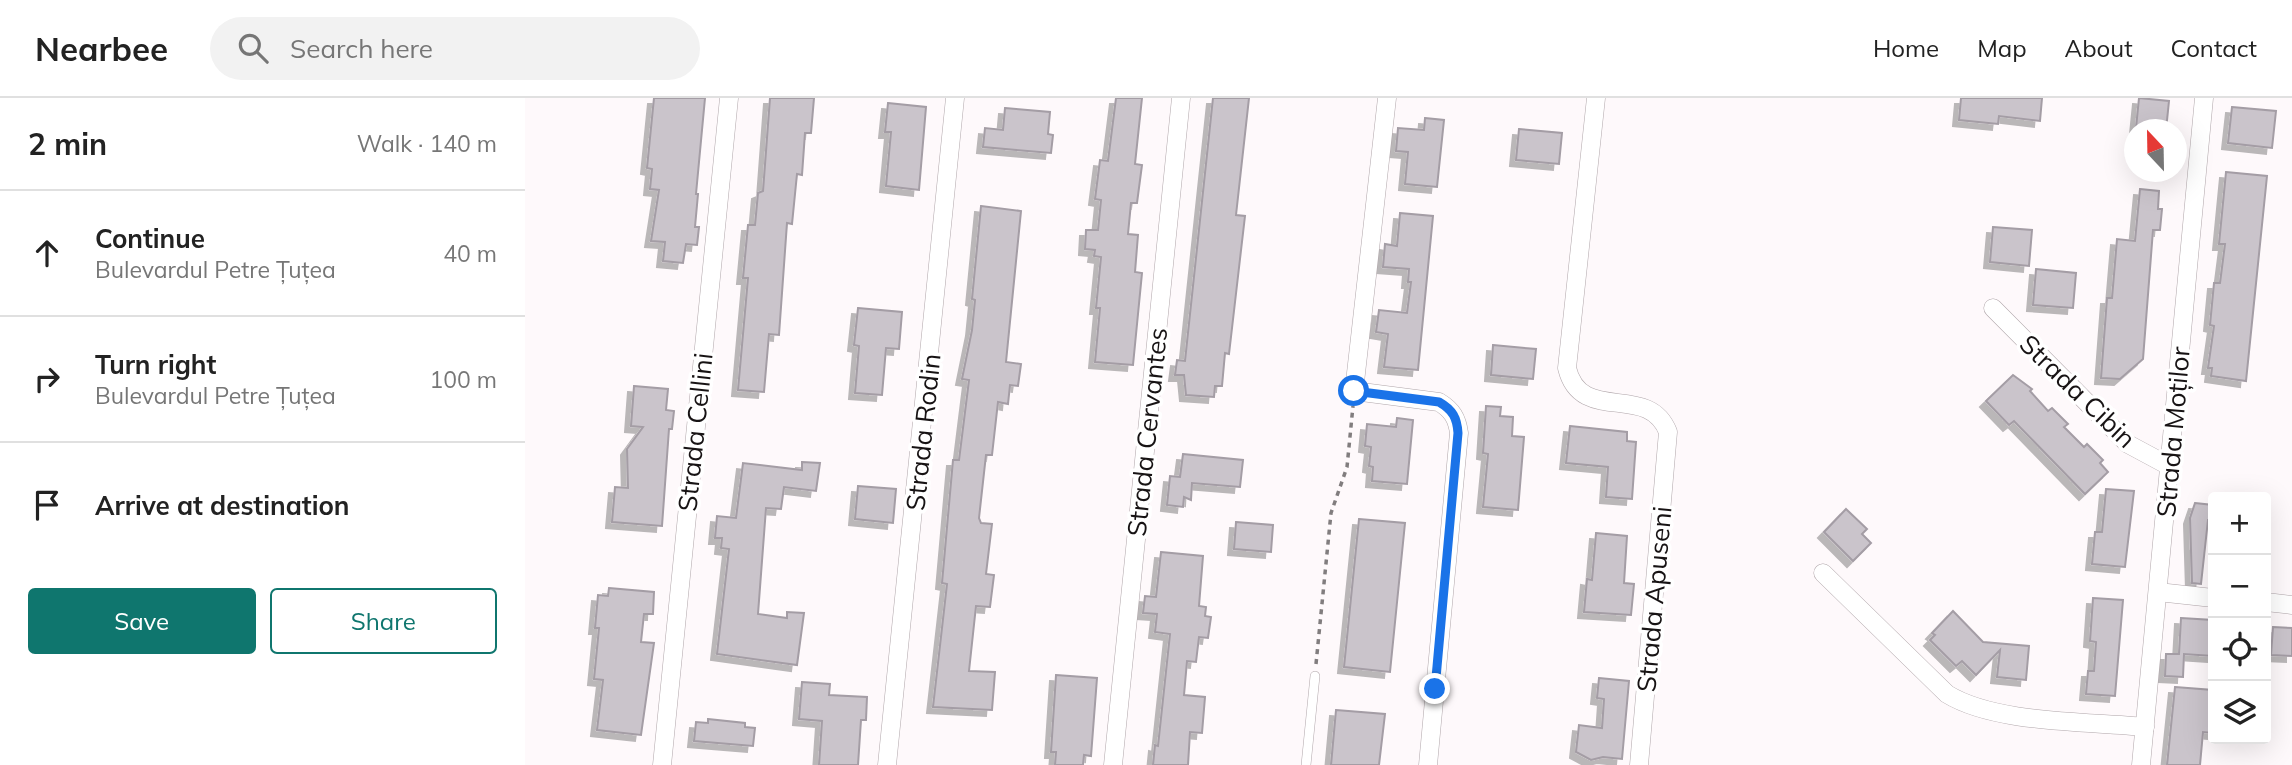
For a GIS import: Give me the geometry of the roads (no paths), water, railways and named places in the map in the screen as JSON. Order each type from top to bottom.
[{"type":"street","name":"Strada Cellini","points":[[661,765],[729,98]]},
{"type":"street","name":"Strada Rodin","points":[[887,765],[955,98]]},
{"type":"street","name":"Strada Cervantes","points":[[1112,765],[1181,98]]},
{"type":"street","points":[[1387,98],[1354,391],[1439,402],[1449,408],[1457,419],[1458,433],[1428,765]]},
{"type":"street","name":"Strada Apuseni","points":[[1596,98],[1567,368],[1571,385],[1585,397],[1649,409],[1663,418],[1668,432],[1639,765]]},
{"type":"street","name":"Strada Moților","points":[[2141,765],[2204,98]]},
{"type":"street","name":"Strada Cibin","points":[[1993,308],[2128,444],[2169,466]]},
{"type":"street","points":[[1823,573],[1947,694],[1968,707],[1997,713],[2145,727]]},
{"type":"street","points":[[2158,592],[2208,597]]},
{"type":"street","points":[[2271,603],[2292,605]]},
{"type":"lane","points":[[1306,765],[1315,676]]}]
